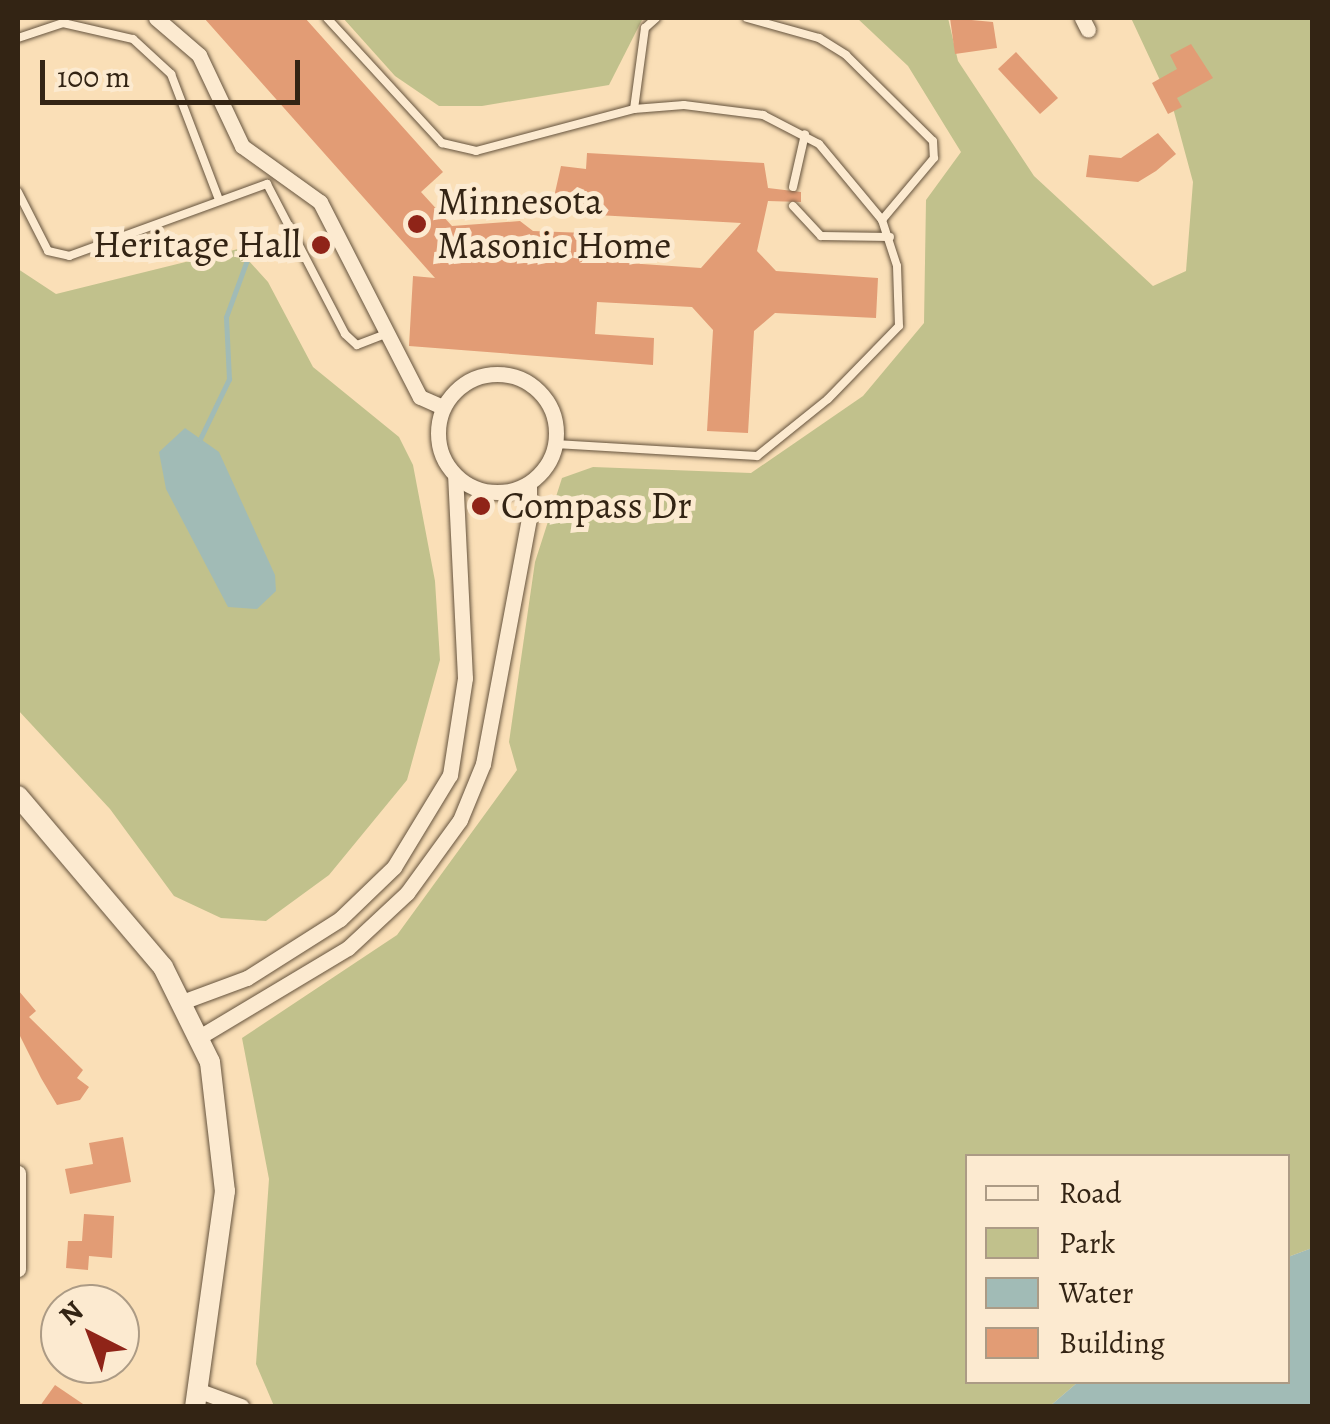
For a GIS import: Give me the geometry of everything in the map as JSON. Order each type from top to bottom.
[{"type":"street","points":[[156,18],[199,55],[242,146],[320,202],[420,397],[440,406]]},
{"type":"street","points":[[182,1002],[247,978],[340,919],[394,867],[450,775],[466,678],[455,476],[440,452],[440,406],[469,381],[519,378],[543,394],[556,418],[555,444],[528,484],[529,519],[483,764],[460,820],[407,893],[348,948],[201,1036]]},
{"type":"street","points":[[455,476],[502,493],[528,484]]},
{"type":"street","points":[[18,796],[132,926],[201,1036],[218,1100],[225,1190],[198,1399],[241,1406]]},
{"type":"street","points":[[18,1174],[18,1268]]},
{"type":"lane","points":[[327,18],[442,142],[476,150],[634,109],[684,105],[763,115],[805,134],[863,188],[882,220],[890,237],[898,326],[828,399],[757,456],[555,444]]},
{"type":"lane","points":[[634,109],[645,28],[656,18]]},
{"type":"lane","points":[[748,18],[820,38],[846,55],[933,141],[934,158],[882,220]]},
{"type":"lane","points":[[18,38],[63,23],[133,40],[171,74],[218,197]]},
{"type":"lane","points":[[794,186],[805,134]]},
{"type":"lane","points":[[18,192],[48,251],[69,256],[218,197],[267,184],[280,171]]},
{"type":"lane","points":[[267,184],[345,334],[357,346],[386,334]]},
{"type":"lane","points":[[793,206],[809,232],[821,236],[890,237]]},
{"type":"green space","points":[[343,18],[643,18],[609,85],[482,106],[439,106],[395,76]]},
{"type":"green space","points":[[857,18],[948,18],[958,61],[1034,176],[1153,286],[1186,271],[1193,182],[1173,108],[1131,18],[1312,18],[1312,1248],[1290,1256],[1290,1154],[965,1154],[965,1384],[1076,1384],[1050,1406],[274,1406],[256,1364],[269,1179],[242,1038],[397,935],[517,770],[509,742],[535,562],[562,478],[593,467],[751,473],[863,396],[924,323],[926,200],[961,152],[908,66]]},
{"type":"green space","points":[[238,249],[268,282],[313,367],[399,437],[413,465],[435,581],[440,660],[407,780],[329,875],[266,921],[221,918],[174,896],[110,809],[18,710],[18,269],[56,294]]},
{"type":"water","points":[[185,428],[219,452],[275,575],[276,591],[257,609],[228,607],[166,489],[159,452]]},
{"type":"water","points":[[1312,1248],[1312,1406],[1050,1406],[1076,1384],[1290,1384],[1290,1256]]},
{"type":"building","name":"Minnesota Masonic Home","points":[[204,18],[305,18],[443,172],[421,192],[452,226],[520,221],[533,231],[586,233],[583,260],[701,268],[741,223],[579,214],[580,199],[554,197],[561,166],[586,169],[587,153],[764,163],[768,188],[801,192],[801,202],[768,201],[757,251],[776,271],[878,278],[876,318],[775,313],[754,331],[748,433],[707,431],[713,330],[692,307],[597,302],[595,334],[654,338],[653,365],[409,346],[413,276],[435,278]]},
{"type":"building","points":[[950,18],[993,22],[997,48],[955,54]]},
{"type":"building","points":[[1191,44],[1213,78],[1177,98],[1182,107],[1168,114],[1152,83],[1177,69],[1170,55]]},
{"type":"building","points":[[1016,52],[1058,98],[1040,114],[998,69]]},
{"type":"building","points":[[1158,133],[1176,154],[1138,182],[1086,177],[1089,155],[1121,158]]},
{"type":"building","points":[[18,990],[36,1011],[29,1017],[83,1070],[77,1078],[89,1087],[80,1100],[57,1105],[41,1078],[18,1032]]},
{"type":"building","points":[[123,1137],[131,1182],[70,1194],[65,1169],[93,1164],[89,1143]]},
{"type":"building","points":[[84,1214],[114,1216],[112,1258],[89,1256],[88,1270],[66,1268],[68,1241],[82,1241]]},
{"type":"building","points":[[55,1385],[86,1406],[40,1406]]},
{"type":"waterway","points":[[200,439],[229,379],[226,317],[258,230]]},
{"type":"place","name":"Minnesota Masonic Home","points":[[417,224]]},
{"type":"place","name":"Heritage Hall","points":[[321,245]]},
{"type":"place","name":"Compass Dr","points":[[481,506]]}]
